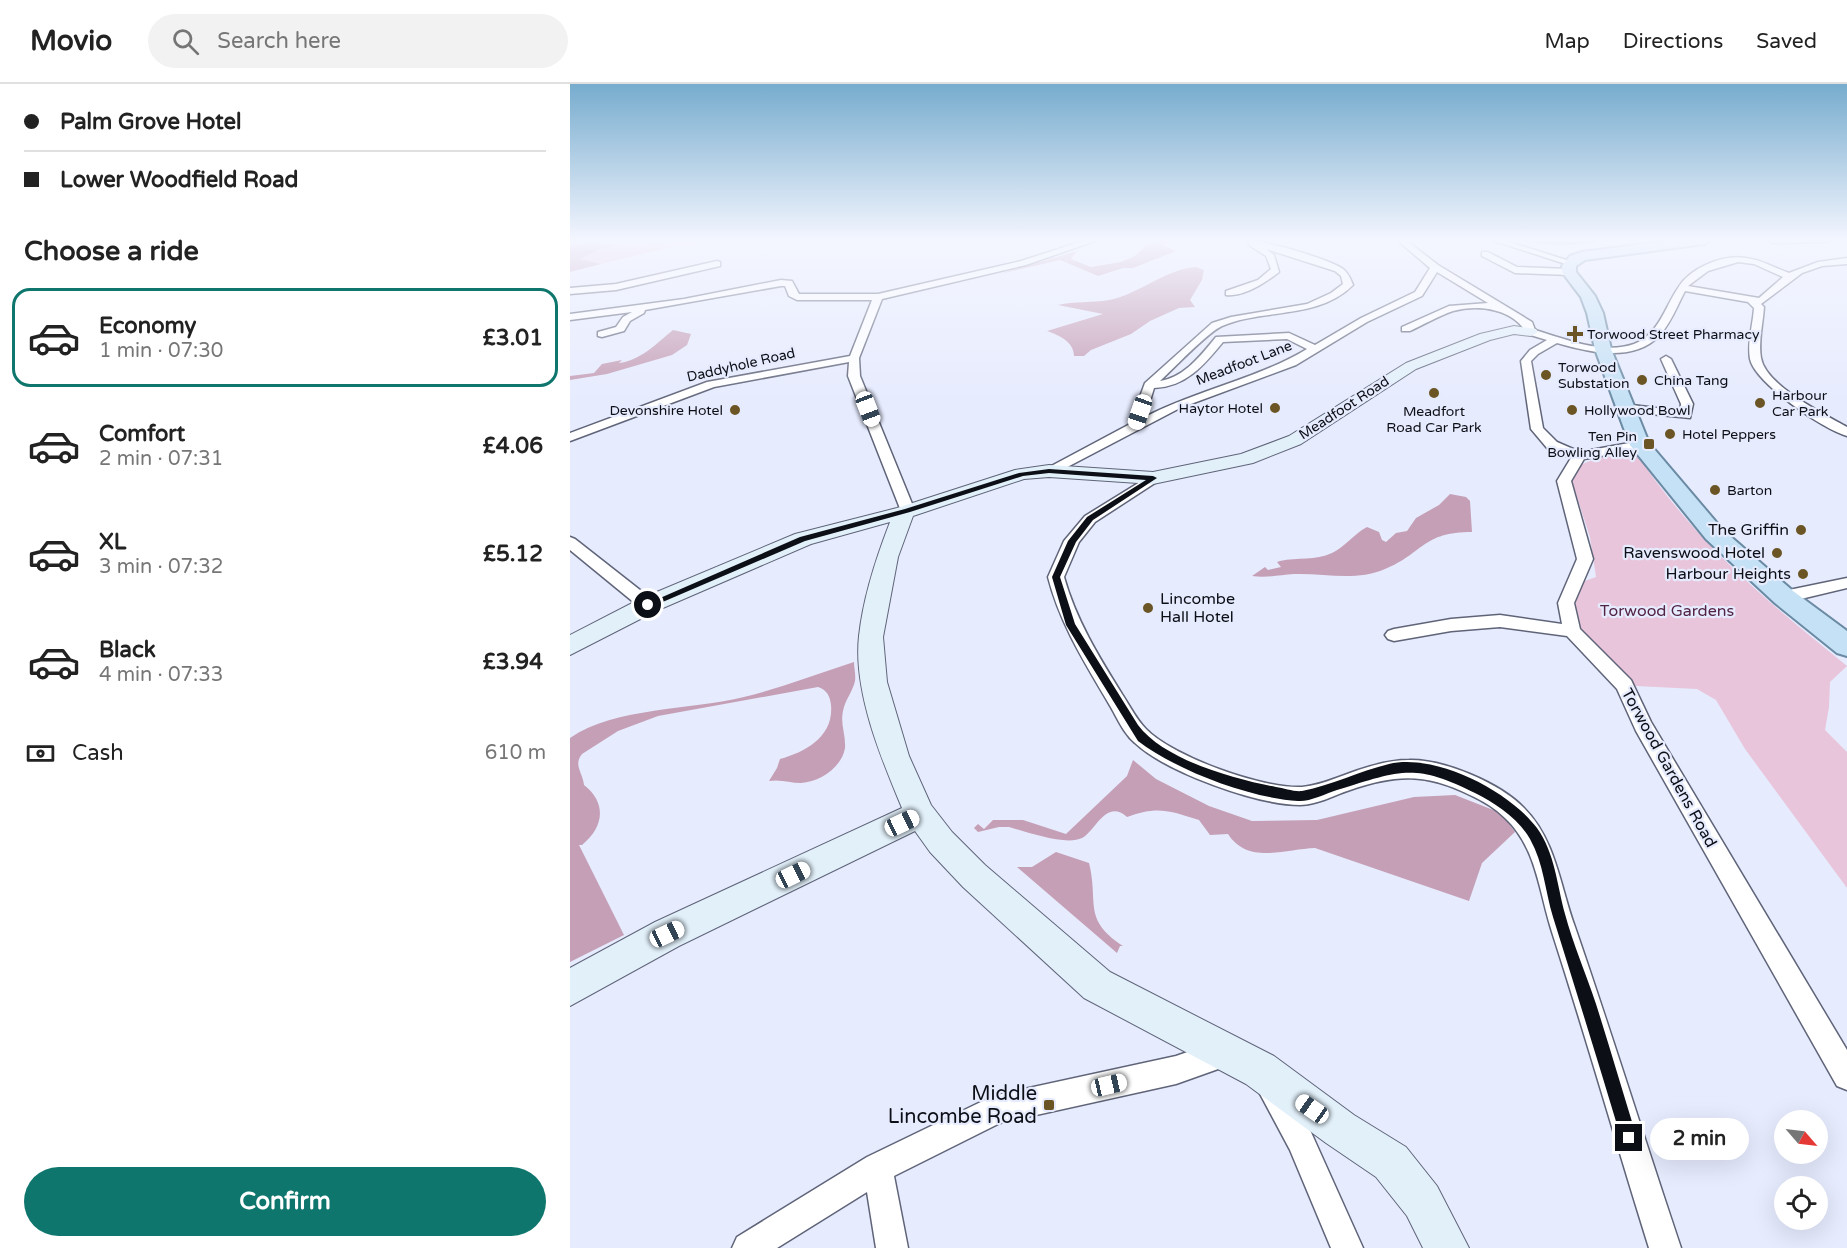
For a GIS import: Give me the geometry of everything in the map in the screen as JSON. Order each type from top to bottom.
[{"type":"main road","points":[[1587,294],[1595,313],[1603,349],[1640,445],[1714,534],[1785,597],[1847,646]]},
{"type":"street","points":[[570,317],[729,294]]},
{"type":"street","points":[[793,294],[797,297],[878,297],[890,294]]},
{"type":"street","points":[[1136,424],[1149,385],[1216,325],[1231,320],[1309,306],[1335,294]]},
{"type":"street","name":"Meadfoot Lane","points":[[1049,471],[1136,424],[1213,391],[1292,363],[1364,320],[1418,294]]},
{"type":"street","points":[[1478,294],[1528,324],[1532,332],[1603,349],[1624,350],[1649,340],[1664,323],[1679,294]]},
{"type":"street","points":[[1714,294],[1761,302],[1769,294]]},
{"type":"street","points":[[878,297],[854,358],[854,376],[906,511],[887,557],[871,637],[874,682],[895,756],[920,814],[941,842],[974,876],[1097,985],[1244,1061],[1391,1162],[1422,1200],[1447,1248]]},
{"type":"street","points":[[1752,302],[1759,307],[1756,362],[1761,371],[1783,393],[1847,432]]},
{"type":"street","points":[[1406,328],[1452,308],[1496,306]]},
{"type":"street","points":[[602,334],[620,329],[626,319],[648,307]]},
{"type":"street","name":"Meadfoot Road","points":[[570,646],[648,605],[802,539],[906,511],[1022,474],[1049,471],[1153,478],[1246,459],[1295,440],[1411,366],[1485,337],[1514,330],[1532,332]]},
{"type":"street","points":[[1149,385],[1160,385],[1189,374],[1220,339],[1289,336],[1316,349]]},
{"type":"street","points":[[1556,339],[1534,352],[1526,361],[1537,429],[1552,445],[1579,456],[1640,445]]},
{"type":"street","name":"Daddyhole Road","points":[[570,437],[711,384],[854,358]]},
{"type":"street","points":[[1624,408],[1686,415],[1687,404],[1666,359]]},
{"type":"street","points":[[570,447],[621,419]]},
{"type":"street","points":[[1394,635],[1451,625],[1500,621],[1572,631],[1566,603],[1585,559],[1564,481],[1579,456]]},
{"type":"street","points":[[1153,478],[1090,519],[1072,541],[1056,577],[1070,625],[1127,717],[1142,738],[1156,749],[1207,773],[1248,786],[1300,796],[1391,769],[1413,767],[1432,769],[1457,778],[1487,793],[1514,812],[1533,833],[1547,862],[1558,914],[1589,1004],[1665,1248]]},
{"type":"street","points":[[572,546],[648,605]]},
{"type":"street","points":[[1785,597],[1847,583]]},
{"type":"street","name":"Torwood Gardens Road","points":[[1572,631],[1624,685],[1647,734],[1847,1076]]},
{"type":"street","points":[[570,988],[667,934],[920,814]]},
{"type":"street","points":[[748,1248],[878,1168],[997,1109],[1176,1070],[1244,1061]]},
{"type":"street","points":[[1244,1061],[1300,1140],[1347,1248]]},
{"type":"street","points":[[878,1168],[892,1248]]},
{"type":"green space","name":"Torwood Gardens","points":[[1636,453],[1682,515],[1707,542],[1760,593],[1847,666],[1830,682],[1825,730],[1847,752],[1847,888],[1745,749],[1716,700],[1697,689],[1636,686],[1578,627],[1574,599],[1582,582],[1596,577],[1590,537],[1572,482],[1580,465],[1600,457]]},
{"type":"shaded area","points":[[1127,294],[1193,294],[1190,300],[1195,307],[1179,308],[1150,321],[1131,334],[1091,350],[1084,356],[1074,356],[1069,343],[1047,331],[1103,314],[1058,305]]},
{"type":"shaded area","points":[[673,330],[691,334],[687,345],[672,355],[607,374],[570,380],[570,376],[594,373],[602,364],[622,360],[619,363],[627,362],[634,359],[648,351]]},
{"type":"shaded area","points":[[1450,494],[1466,497],[1470,501],[1472,532],[1456,533],[1433,539],[1398,563],[1385,569],[1351,576],[1294,574],[1252,576],[1265,567],[1268,570],[1281,567],[1277,562],[1280,561],[1319,557],[1332,553],[1367,527],[1379,532],[1382,540],[1386,542],[1396,533],[1407,531],[1416,518],[1439,505]]},
{"type":"shaded area","points":[[854,662],[855,681],[842,716],[845,743],[843,755],[835,767],[815,780],[801,783],[769,781],[780,759],[808,747],[823,734],[828,726],[831,716],[830,699],[826,692],[818,687],[658,716],[618,731],[582,754],[578,762],[579,769],[584,785],[596,799],[600,815],[595,831],[582,845],[579,845],[624,935],[570,962],[570,738],[609,720],[744,697]]},
{"type":"shaded area","points":[[1133,760],[1156,779],[1209,806],[1252,821],[1317,820],[1414,797],[1455,795],[1501,813],[1515,832],[1482,863],[1469,901],[1315,848],[1268,853],[1256,852],[1236,844],[1228,834],[1210,835],[1199,820],[1171,812],[1155,810],[1127,817],[1120,812],[1113,811],[1102,818],[1087,835],[1075,840],[1046,837],[1009,827],[978,832],[974,828],[978,824],[984,829],[993,820],[1023,820],[1066,834],[1127,776]]},
{"type":"shaded area","points":[[1056,852],[1089,863],[1094,909],[1102,927],[1123,946],[1120,946],[1117,953],[1017,867],[1032,867]]},
{"type":"place","name":"Torwood Street Pharmacy","points":[[1575,334]]},
{"type":"place","name":"Torwood Substation","points":[[1546,375]]},
{"type":"place","name":"China Tang","points":[[1642,380]]},
{"type":"place","name":"Meadfort Road Car Park","points":[[1434,393]]},
{"type":"place","name":"Harbour Car Park","points":[[1760,403]]},
{"type":"place","name":"Haytor Hotel","points":[[1275,408]]},
{"type":"place","name":"Devonshire Hotel","points":[[735,410]]},
{"type":"place","name":"Hollywood Bowl","points":[[1572,410]]},
{"type":"place","name":"Hotel Peppers","points":[[1670,434]]},
{"type":"place","name":"Ten Pin Bowling Alley","points":[[1649,444]]},
{"type":"place","name":"Barton","points":[[1715,490]]},
{"type":"place","name":"The Griffin","points":[[1801,530]]},
{"type":"place","name":"Ravenswood Hotel","points":[[1777,553]]},
{"type":"place","name":"Harbour Heights","points":[[1803,574]]},
{"type":"place","name":"Lincombe Hall Hotel","points":[[1148,608]]},
{"type":"place","name":"Middle Lincombe Road","points":[[1049,1105]]},
{"type":"route","points":[[648,605],[802,539],[908,511],[1022,474],[1049,471],[1153,478],[1090,519],[1072,541],[1056,577],[1060,598],[1070,625],[1134,728],[1156,749],[1207,773],[1248,786],[1300,796],[1391,769],[1413,767],[1432,769],[1457,778],[1502,802],[1533,833],[1547,862],[1558,914],[1589,1004],[1629,1138]]}]
